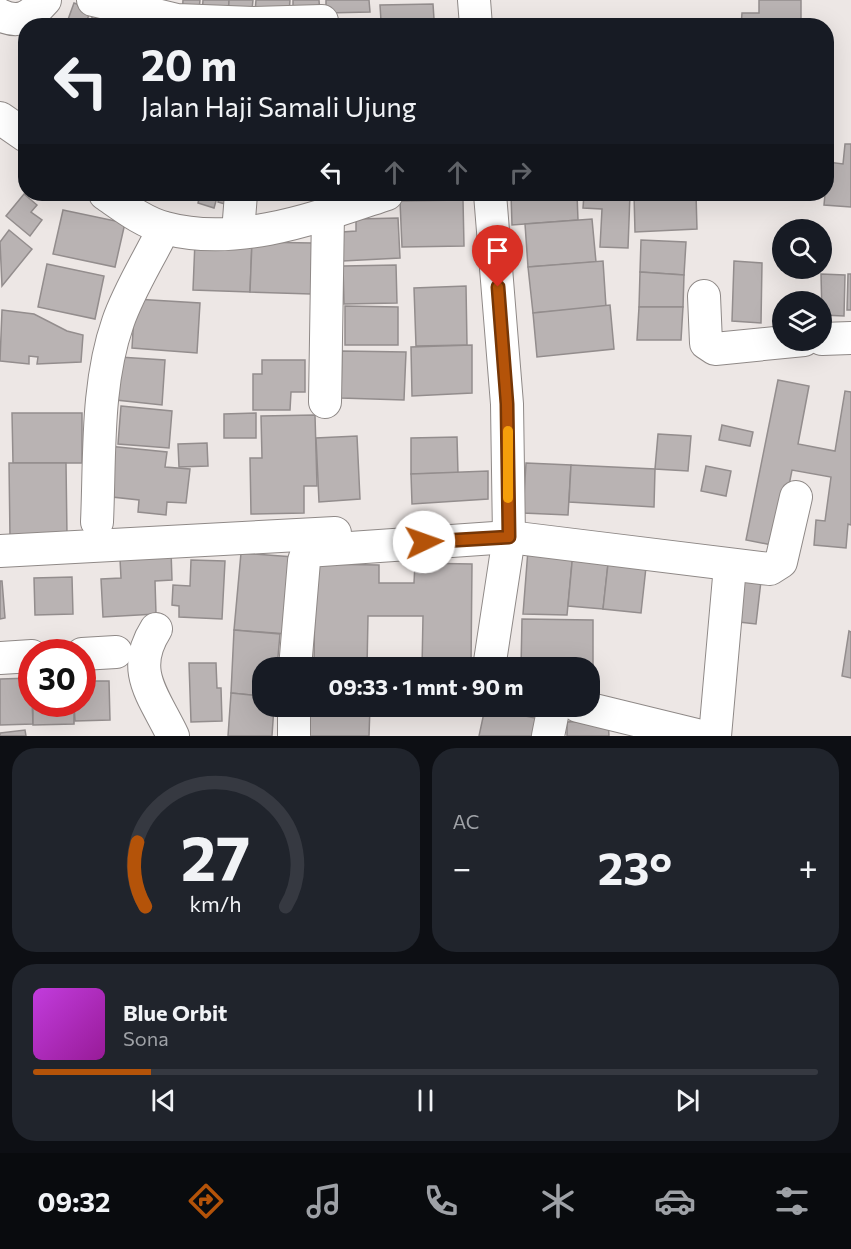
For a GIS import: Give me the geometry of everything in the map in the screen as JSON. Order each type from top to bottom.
[{"type":"street","points":[[93,0],[169,18]]},
{"type":"street","points":[[474,0],[475,18]]},
{"type":"street","points":[[24,18],[38,7]]},
{"type":"street","points":[[0,15],[10,20],[18,20]]},
{"type":"street","points":[[299,18],[322,15]]},
{"type":"street","points":[[0,118],[18,130]]},
{"type":"street","points":[[115,201],[132,213],[164,228],[199,234],[284,226],[365,201]]},
{"type":"street","points":[[238,232],[240,201]]},
{"type":"street","points":[[491,201],[507,404],[509,531],[491,657]]},
{"type":"street","points":[[325,402],[328,213]]},
{"type":"street","points":[[97,522],[103,402],[108,356],[118,321],[164,228]]},
{"type":"street","points":[[704,296],[706,344],[715,349],[772,343]]},
{"type":"street","points":[[832,339],[851,338]]},
{"type":"street","points":[[0,550],[509,531],[730,566],[770,569],[778,565],[796,497]]},
{"type":"street","points":[[296,657],[304,561],[308,551],[509,531]]},
{"type":"street","points":[[715,736],[730,566]]},
{"type":"street","points":[[156,629],[144,650],[142,671],[173,736]]},
{"type":"street","points":[[96,653],[116,652]]},
{"type":"street","points":[[0,658],[18,657]]},
{"type":"street","points":[[600,711],[702,736]]},
{"type":"street","points":[[294,717],[294,736]]},
{"type":"street","points":[[548,736],[552,717]]},
{"type":"building","points":[[183,0],[200,0],[198,18],[182,18]]},
{"type":"building","points":[[203,0],[229,0],[228,18],[202,16]]},
{"type":"building","points":[[229,0],[253,0],[251,18],[228,18]]},
{"type":"building","points":[[256,0],[290,0],[289,14],[255,12]]},
{"type":"building","points":[[293,0],[319,0],[320,15],[293,16]]},
{"type":"building","points":[[326,0],[369,0],[370,12],[326,13]]},
{"type":"building","points":[[759,0],[801,0],[801,18],[742,18],[742,13],[759,13]]},
{"type":"building","points":[[74,3],[91,9],[88,18],[69,18]]},
{"type":"building","points":[[433,4],[434,18],[381,18],[380,5]]},
{"type":"building","points":[[95,5],[123,12],[122,18],[92,18]]},
{"type":"building","points":[[845,144],[851,144],[851,207],[824,205],[824,201],[834,201],[834,163],[843,164]]},
{"type":"building","points":[[18,201],[32,201],[37,205],[31,212],[42,220],[30,236],[6,216]]},
{"type":"building","points":[[198,201],[216,201],[214,208],[198,203]]},
{"type":"building","points":[[235,201],[235,207],[218,202]]},
{"type":"building","points":[[400,201],[463,201],[464,246],[402,247]]},
{"type":"building","points":[[511,201],[577,201],[578,220],[512,225]]},
{"type":"building","points":[[584,201],[630,201],[628,248],[600,247],[602,209],[583,208]]},
{"type":"building","points":[[634,201],[696,201],[697,229],[635,232]]},
{"type":"building","points":[[63,210],[125,223],[115,267],[53,254]]},
{"type":"building","points":[[398,218],[400,258],[343,261],[342,232],[356,231],[356,219]]},
{"type":"building","points":[[592,219],[596,262],[528,267],[525,224]]},
{"type":"building","points":[[9,230],[32,249],[2,286],[0,242]]},
{"type":"building","points":[[641,240],[686,242],[684,275],[640,272]]},
{"type":"building","points":[[195,241],[252,242],[250,292],[193,290]]},
{"type":"building","points":[[252,242],[312,243],[311,294],[250,292]]},
{"type":"building","points":[[603,261],[606,307],[533,313],[528,267]]},
{"type":"building","points":[[734,261],[762,263],[761,323],[732,321]]},
{"type":"building","points":[[47,264],[104,276],[95,319],[38,307]]},
{"type":"building","points":[[396,265],[397,303],[344,304],[343,266]]},
{"type":"building","points":[[640,272],[684,275],[683,307],[639,307]]},
{"type":"building","points":[[832,274],[845,275],[844,316],[832,315],[832,291],[821,291],[821,279],[832,279]]},
{"type":"building","points":[[848,274],[851,274],[851,310],[847,310]]},
{"type":"building","points":[[466,286],[467,345],[416,346],[414,288]]},
{"type":"building","points":[[135,299],[200,303],[197,353],[132,348]]},
{"type":"building","points":[[610,305],[614,349],[537,357],[533,313]]},
{"type":"building","points":[[345,306],[398,307],[398,345],[345,345]]},
{"type":"building","points":[[639,307],[683,307],[681,340],[637,340]]},
{"type":"building","points":[[2,310],[34,314],[67,331],[83,335],[81,362],[37,364],[38,357],[29,356],[29,364],[0,361]]},
{"type":"building","points":[[472,345],[472,393],[412,396],[411,347]]},
{"type":"building","points":[[342,351],[406,352],[404,400],[341,398]]},
{"type":"building","points":[[119,357],[165,360],[162,405],[116,400]]},
{"type":"building","points":[[262,360],[305,360],[305,392],[291,392],[290,410],[253,410],[253,374],[262,374]]},
{"type":"building","points":[[778,380],[809,386],[798,444],[835,451],[845,391],[851,392],[851,525],[848,524],[846,548],[814,545],[816,520],[825,521],[831,477],[792,470],[777,546],[746,540]]},
{"type":"building","points":[[121,406],[172,411],[169,448],[118,444]]},
{"type":"building","points":[[12,413],[82,413],[82,463],[13,463]]},
{"type":"building","points":[[256,413],[256,438],[224,438],[224,414]]},
{"type":"building","points":[[315,415],[317,486],[304,486],[304,513],[251,514],[250,458],[262,458],[261,416]]},
{"type":"building","points":[[722,425],[753,432],[750,446],[719,440]]},
{"type":"building","points":[[658,434],[691,436],[688,471],[655,469]]},
{"type":"building","points":[[357,436],[360,499],[319,502],[316,438]]},
{"type":"building","points":[[457,437],[458,473],[411,474],[411,438]]},
{"type":"building","points":[[207,443],[208,466],[179,467],[178,444]]},
{"type":"building","points":[[108,446],[167,452],[165,467],[190,469],[186,503],[167,502],[166,515],[138,512],[139,500],[103,496]]},
{"type":"building","points":[[9,463],[66,463],[67,536],[10,537]]},
{"type":"building","points":[[526,463],[571,465],[568,515],[523,513]]},
{"type":"building","points":[[571,465],[655,469],[654,507],[569,502]]},
{"type":"building","points":[[706,466],[731,471],[726,496],[701,491]]},
{"type":"building","points":[[488,471],[488,499],[412,504],[411,474]]},
{"type":"building","points":[[171,550],[172,580],[155,581],[156,614],[103,617],[101,579],[121,578],[120,559]]},
{"type":"building","points":[[528,550],[573,552],[567,615],[523,614]]},
{"type":"building","points":[[573,552],[609,555],[603,609],[568,606]]},
{"type":"building","points":[[241,553],[294,557],[288,634],[234,630]]},
{"type":"building","points":[[609,555],[647,558],[641,613],[603,609]]},
{"type":"building","points":[[191,560],[225,561],[222,619],[179,617],[179,606],[172,605],[173,585],[190,586]]},
{"type":"building","points":[[415,563],[472,564],[471,657],[422,657],[423,616],[368,616],[367,657],[314,657],[315,564],[379,565],[379,583],[414,583]]},
{"type":"building","points":[[72,577],[73,614],[35,615],[34,578]]},
{"type":"building","points":[[735,579],[761,581],[756,624],[730,621]]},
{"type":"building","points":[[0,581],[2,581],[5,618],[0,619]]},
{"type":"building","points":[[522,619],[593,620],[593,657],[521,657]]},
{"type":"building","points":[[234,630],[280,634],[278,657],[252,657],[252,695],[231,693]]},
{"type":"building","points":[[849,631],[851,632],[851,678],[842,676]]},
{"type":"building","points":[[189,663],[216,663],[217,688],[221,688],[222,721],[191,722]]},
{"type":"building","points":[[18,678],[18,717],[33,717],[33,724],[0,725],[0,679]]},
{"type":"building","points":[[96,681],[109,681],[110,720],[75,721],[75,717],[96,717]]},
{"type":"building","points":[[231,693],[252,695],[252,717],[273,717],[272,736],[228,736]]},
{"type":"building","points":[[33,717],[74,717],[74,724],[33,725]]},
{"type":"building","points":[[310,717],[370,717],[369,736],[309,736]]},
{"type":"building","points":[[483,717],[540,719],[536,736],[479,736]]},
{"type":"building","points":[[608,720],[609,736],[567,736],[567,722]]},
{"type":"building","points":[[25,730],[26,736],[0,736],[0,733]]},
{"type":"slow traffic","points":[[508,431],[508,498]]},
{"type":"route","points":[[424,542],[509,537],[507,404],[498,287]]}]
